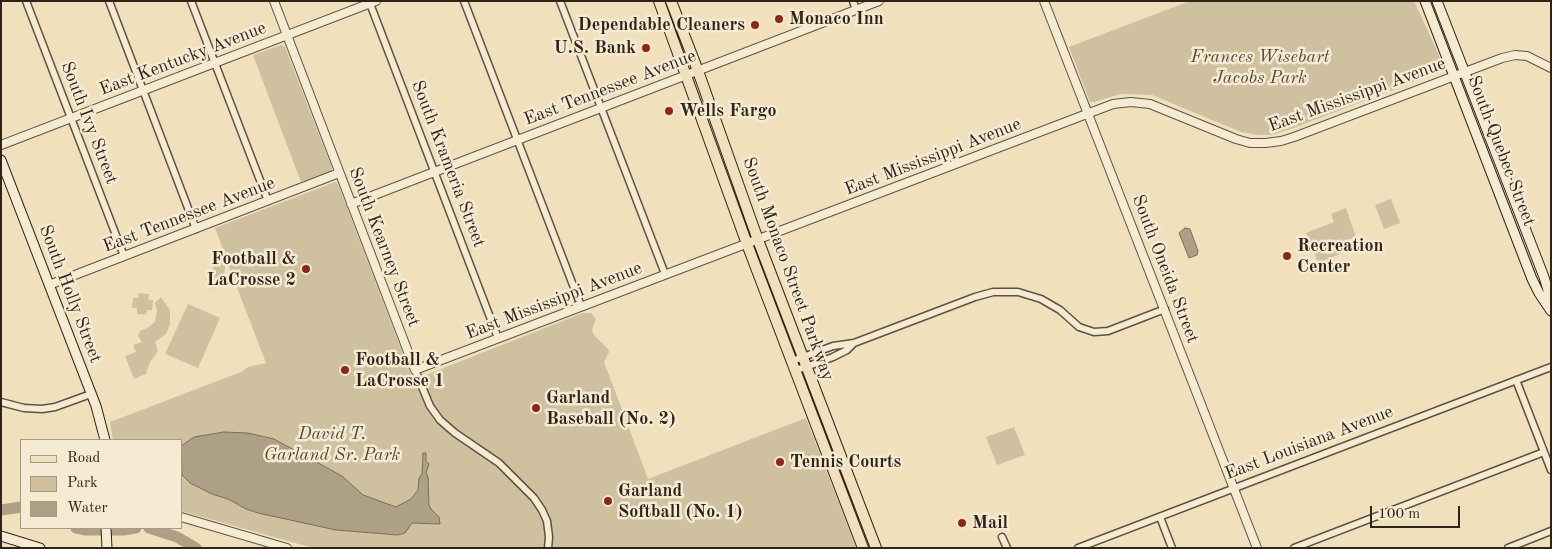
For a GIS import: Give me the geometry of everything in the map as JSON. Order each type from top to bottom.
[{"type":"main road","name":"South Monaco Street Parkway","points":[[659,1],[747,244],[863,548]]},
{"type":"main road","name":"South Monaco Street Parkway","points":[[671,1],[758,240],[876,548]]},
{"type":"main road","name":"South Quebec Street","points":[[1425,1],[1532,279],[1551,311]]},
{"type":"main road","name":"South Quebec Street","points":[[1437,1],[1544,277],[1551,300]]},
{"type":"main road","name":"South Holly Street","points":[[1,160],[91,394],[105,439]]},
{"type":"main road","points":[[106,529],[107,548]]},
{"type":"main road","points":[[1,536],[40,548]]},
{"type":"street","name":"South Ivy Street","points":[[26,1],[124,256]]},
{"type":"street","points":[[109,1],[196,229]]},
{"type":"street","points":[[191,1],[268,201]]},
{"type":"street","name":"South Kearney Street","points":[[274,1],[430,406],[440,420],[455,433],[500,463],[534,498],[542,510],[546,521],[550,537],[548,548]]},
{"type":"street","points":[[464,1],[581,306]]},
{"type":"street","points":[[560,1],[665,274]]},
{"type":"street","points":[[853,1],[856,10]]},
{"type":"street","name":"East Tennessee Avenue","points":[[351,204],[879,1]]},
{"type":"street","name":"South Oneida Street","points":[[1044,1],[1257,548]]},
{"type":"street","name":"East Kentucky Avenue","points":[[1,145],[372,2]]},
{"type":"street","name":"South Krameria Street","points":[[372,2],[434,172],[498,338]]},
{"type":"street","name":"East Mississippi Avenue","points":[[415,370],[1118,103],[1146,103],[1236,139],[1256,143],[1272,143],[1294,137],[1497,59],[1518,55],[1532,57],[1551,68]]},
{"type":"street","name":"East Tennessee Avenue","points":[[50,285],[339,173]]},
{"type":"street","points":[[793,365],[805,362],[833,346],[854,343],[975,297],[993,292],[1016,292],[1041,299],[1060,310],[1078,327],[1096,332],[1108,331],[1165,309]]},
{"type":"street","points":[[793,365],[840,354],[854,343]]},
{"type":"street","name":"East Louisiana Avenue","points":[[1078,548],[1088,546],[1551,367]]},
{"type":"street","points":[[1516,380],[1551,470]]},
{"type":"street","points":[[1,402],[42,410],[91,394]]},
{"type":"street","points":[[1294,548],[1544,452]]},
{"type":"street","points":[[182,517],[287,548]]},
{"type":"street","points":[[1160,517],[1172,548]]},
{"type":"street","points":[[1508,548],[1551,531]]},
{"type":"street","points":[[1002,537],[1006,548]]},
{"type":"green space","name":"Frances Wisebart Jacobs Park","points":[[1190,1],[1414,1],[1442,62],[1442,69],[1437,73],[1271,135],[1241,132],[1152,95],[1121,94],[1090,102],[1069,47]]},
{"type":"green space","points":[[281,45],[285,47],[332,168],[331,171],[301,182],[253,55]]},
{"type":"green space","name":"David T. Garland Sr. Park","points":[[335,182],[338,184],[413,380],[583,313],[591,313],[596,319],[592,330],[594,335],[608,349],[609,352],[604,362],[648,479],[806,418],[856,548],[313,548],[182,511],[182,439],[113,439],[110,422],[241,372],[248,367],[266,363],[226,259],[224,276],[216,287],[213,289],[206,279],[213,271],[214,259],[225,255],[215,228]]},
{"type":"green space","points":[[1391,199],[1400,223],[1384,229],[1375,205]]},
{"type":"green space","points":[[1346,208],[1356,237],[1342,242],[1345,252],[1318,263],[1306,233],[1334,222],[1331,214]]},
{"type":"green space","points":[[139,293],[149,294],[148,300],[153,300],[152,310],[147,310],[146,315],[137,314],[137,308],[132,308],[133,298],[138,298]]},
{"type":"green space","points":[[161,297],[170,310],[170,324],[166,334],[155,342],[158,351],[150,362],[146,374],[134,379],[125,356],[136,352],[133,345],[142,342],[138,336],[140,331],[155,322],[157,311],[155,303]]},
{"type":"green space","points":[[188,304],[220,318],[198,368],[165,354]]},
{"type":"green space","points":[[1014,427],[1025,455],[997,465],[986,437]]},
{"type":"water","points":[[1185,228],[1190,229],[1198,251],[1197,255],[1189,258],[1179,233]]},
{"type":"water","points":[[224,432],[248,433],[274,439],[342,476],[363,495],[396,507],[411,499],[418,490],[419,478],[422,474],[423,453],[426,453],[426,461],[429,464],[426,473],[428,477],[429,505],[439,517],[440,524],[412,523],[405,533],[398,535],[336,530],[246,509],[190,483],[182,475],[182,445],[194,437]]},
{"type":"waterway","points":[[1,510],[20,507]]},
{"type":"waterway","points":[[81,529],[130,529]]},
{"type":"waterway","points":[[152,529],[177,537],[196,548]]},
{"type":"place","name":"Monaco Inn","points":[[779,19]]},
{"type":"place","name":"Dependable Cleaners","points":[[755,25]]},
{"type":"place","name":"U.S. Bank","points":[[646,48]]},
{"type":"place","name":"Wells Fargo","points":[[669,111]]},
{"type":"place","name":"Recreation Center","points":[[1287,256]]},
{"type":"place","name":"Football & LaCrosse 2","points":[[306,269]]},
{"type":"place","name":"Football & LaCrosse 1","points":[[345,370]]},
{"type":"place","name":"Garland Baseball (No. 2)","points":[[536,408]]},
{"type":"place","name":"Tennis Courts","points":[[780,462]]},
{"type":"place","name":"Garland Softball (No. 1)","points":[[608,501]]},
{"type":"place","name":"Mail","points":[[962,523]]}]
